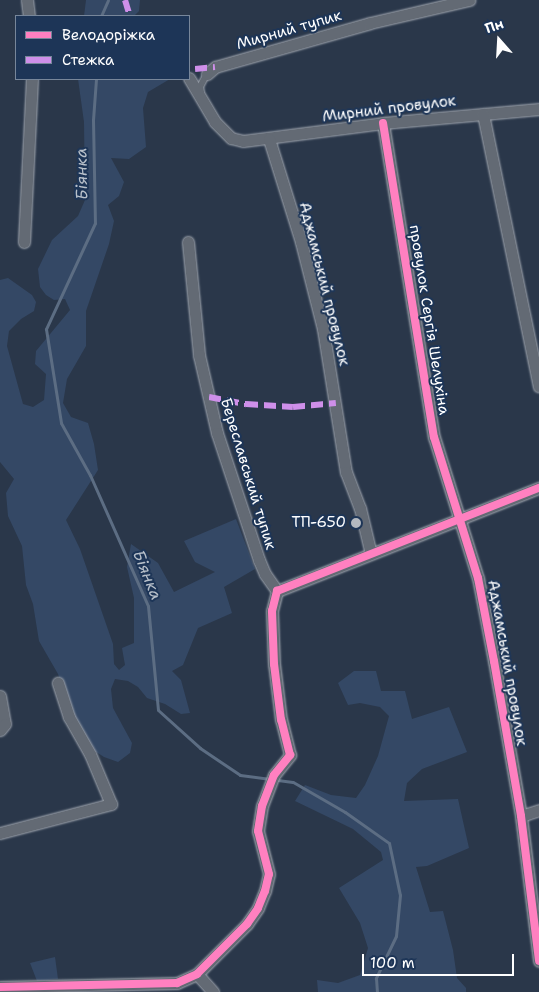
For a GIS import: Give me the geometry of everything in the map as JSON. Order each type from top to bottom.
[{"type":"street","points":[[27,0],[29,15]]},
{"type":"street","name":"Мирний тупик","points":[[206,74],[215,66],[370,23],[469,0]]},
{"type":"street","points":[[24,242],[32,80]]},
{"type":"street","points":[[190,80],[204,104]]},
{"type":"street","name":"Мирний провулок","points":[[204,104],[215,122],[231,138],[243,141],[383,123],[539,109]]},
{"type":"street","points":[[483,114],[539,386]]},
{"type":"street","name":"провулок Сергія Шелухіна","points":[[383,123],[434,437],[458,518]]},
{"type":"street","name":"Аджамський провулок","points":[[270,139],[301,242],[321,320],[346,472],[360,508],[371,554]]},
{"type":"street","name":"Береславський тупик","points":[[188,242],[199,355],[217,433],[259,560],[277,592]]},
{"type":"street","points":[[0,987],[177,983],[197,974],[247,924],[258,908],[266,891],[269,874],[258,831],[262,806],[274,775],[290,755],[281,720],[274,664],[272,611],[277,592],[458,518],[539,488]]},
{"type":"street","name":"Аджамський провулок","points":[[458,518],[478,578],[521,816],[539,961]]},
{"type":"street","points":[[0,833],[112,804],[90,754],[70,717],[58,683]]},
{"type":"street","points":[[0,696],[3,727]]},
{"type":"street","points":[[521,816],[539,810]]},
{"type":"street","points":[[197,974],[213,992]]},
{"type":"lane","points":[[204,104],[200,87],[206,74]]},
{"type":"shaded area","points":[[86,0],[140,0],[139,11],[135,15],[84,15]]},
{"type":"shaded area","points":[[78,80],[168,80],[148,92],[143,108],[146,147],[129,159],[111,158],[124,182],[119,196],[108,205],[114,221],[109,244],[86,311],[86,346],[67,379],[63,403],[71,417],[88,423],[94,444],[98,470],[66,520],[80,549],[113,644],[114,664],[119,670],[125,665],[122,648],[134,643],[134,598],[127,567],[131,544],[158,563],[174,592],[215,572],[195,562],[184,541],[236,519],[255,569],[224,587],[232,613],[198,628],[183,665],[172,671],[181,680],[190,713],[181,714],[165,704],[147,698],[138,687],[128,681],[115,679],[111,689],[113,708],[132,743],[130,753],[118,762],[104,757],[90,748],[74,719],[58,674],[39,641],[33,604],[26,585],[22,546],[8,516],[6,493],[14,479],[0,462],[0,280],[8,278],[32,295],[36,302],[34,311],[21,319],[9,331],[7,346],[23,404],[33,407],[44,400],[46,374],[35,364],[36,351],[70,310],[65,299],[54,300],[46,295],[40,287],[38,269],[52,240],[78,216],[85,200],[84,122]]},
{"type":"shaded area","points":[[354,671],[376,671],[381,691],[405,691],[412,719],[449,707],[467,752],[422,769],[407,783],[404,801],[458,799],[469,848],[427,866],[416,867],[430,912],[443,911],[453,950],[457,978],[466,988],[466,992],[318,992],[317,980],[338,983],[360,975],[368,948],[360,923],[339,888],[383,860],[381,852],[353,829],[295,801],[305,785],[331,795],[356,798],[365,785],[378,756],[389,716],[380,707],[360,703],[348,705],[338,683]]},
{"type":"shaded area","points":[[55,957],[58,979],[37,981],[30,963]]},
{"type":"waterway","name":"Біянка","points":[[101,15],[108,0]]},
{"type":"waterway","name":"Біянка","points":[[96,80],[93,120],[95,223],[46,329],[61,423],[90,475],[148,606],[158,710],[200,748],[240,775],[293,782],[345,812],[389,843],[400,895],[396,936],[376,978],[377,992]]},
{"type":"marked path","points":[[125,0],[130,15]]},
{"type":"marked path","points":[[195,69],[215,67]]},
{"type":"marked path","points":[[209,397],[246,404],[293,407],[336,403]]},
{"type":"cycle path","points":[[383,123],[434,437],[478,578],[494,661],[521,816],[539,961]]},
{"type":"cycle path","points":[[0,987],[177,983],[197,974],[247,924],[258,908],[269,874],[258,831],[262,806],[274,775],[290,755],[281,720],[274,664],[272,611],[277,591],[539,488]]},
{"type":"place","name":"ТП-650","points":[[356,523]]}]
